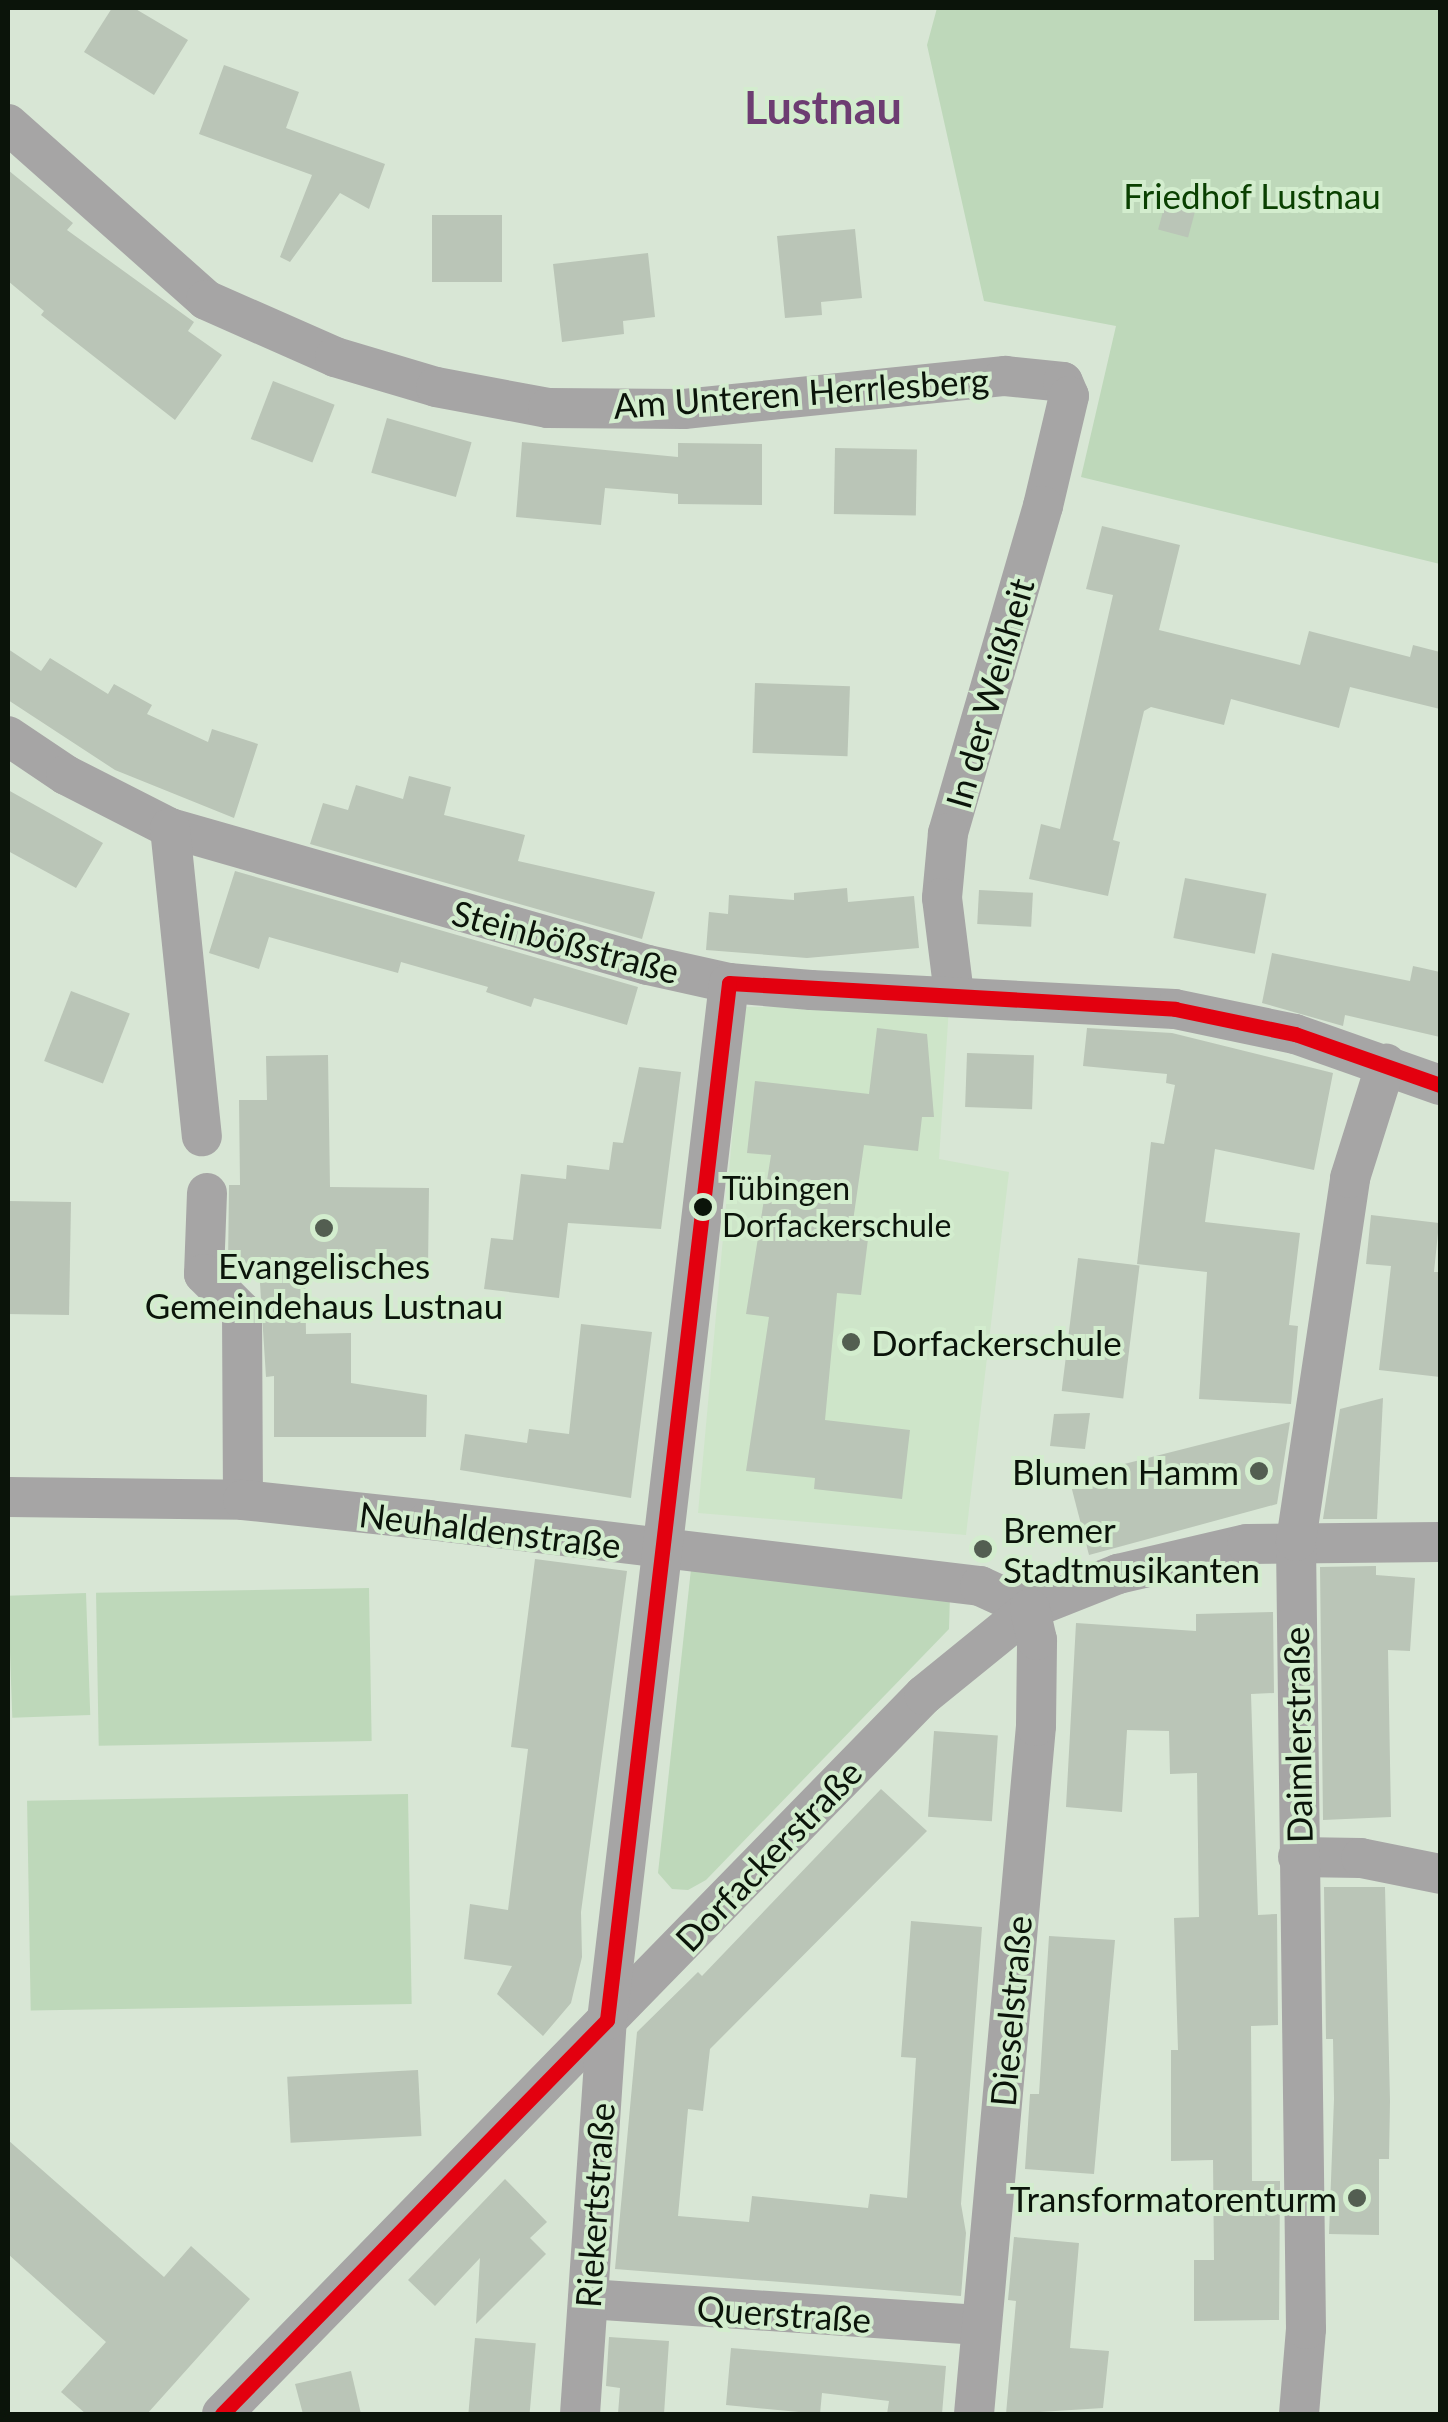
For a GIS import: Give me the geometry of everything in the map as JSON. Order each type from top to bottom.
[{"type":"street","name":"Am Unteren Herrlesberg","points":[[8,124],[206,300],[334,357],[436,387],[548,408],[684,409],[1005,376],[1063,382],[1069,396]]},
{"type":"street","name":"In der Weißheit","points":[[954,994],[942,898],[948,833],[1069,396]]},
{"type":"street","name":"Steinbößstraße","points":[[8,736],[66,775],[170,828],[516,931],[729,983],[1176,1010],[1296,1034],[1440,1085]]},
{"type":"street","points":[[170,828],[202,1136]]},
{"type":"street","name":"Riekertstraße","points":[[580,2414],[607,2020],[666,1550],[729,983]]},
{"type":"street","name":"Daimlerstraße","points":[[1300,2414],[1306,2329],[1296,1540],[1350,1178],[1386,1064]]},
{"type":"street","points":[[208,1193],[204,1274],[242,1312],[243,1500]]},
{"type":"street","name":"Neuhaldenstraße","points":[[8,1497],[243,1500],[980,1586],[1030,1608]]},
{"type":"street","name":"Dorfackerstraße","points":[[222,2414],[924,1695],[1030,1608],[1178,1558],[1296,1540],[1440,1542]]},
{"type":"street","name":"Dieselstraße","points":[[974,2414],[1037,1709],[1037,1640],[1030,1608]]},
{"type":"street","points":[[1298,1856],[1361,1858],[1440,1874]]},
{"type":"street","name":"Querstraße","points":[[588,2299],[979,2325]]},
{"type":"shaded area","name":"Dorfackerschule","points":[[744,1007],[949,1007],[939,1159],[1009,1172],[966,1535],[698,1513]]},
{"type":"green space","name":"Friedhof Lustnau","points":[[937,8],[1440,8],[1440,564],[1081,477],[1116,326],[984,301],[927,45]]},
{"type":"green space","points":[[691,1569],[950,1595],[949,1629],[706,1880],[688,1890],[672,1889],[658,1873]]},
{"type":"green space","points":[[369,1588],[372,1741],[99,1746],[96,1593]]},
{"type":"green space","points":[[86,1593],[90,1715],[12,1718],[8,1596]]},
{"type":"green space","points":[[408,1794],[412,2004],[31,2011],[27,1801]]},
{"type":"building","points":[[112,8],[134,8],[188,40],[154,95],[84,52]]},
{"type":"building","points":[[224,65],[299,92],[286,128],[385,164],[369,209],[340,193],[290,262],[280,257],[312,175],[199,134]]},
{"type":"building","points":[[8,170],[73,223],[67,230],[194,322],[188,331],[222,355],[175,420],[41,315],[44,311],[8,281]]},
{"type":"building","points":[[1169,189],[1199,197],[1188,238],[1158,230]]},
{"type":"building","points":[[432,215],[502,215],[502,282],[432,282]]},
{"type":"building","points":[[855,229],[862,298],[821,302],[822,315],[785,318],[777,236]]},
{"type":"building","points":[[648,253],[655,317],[623,321],[624,334],[562,342],[553,264]]},
{"type":"building","points":[[273,381],[335,405],[312,463],[251,439]]},
{"type":"building","points":[[387,418],[472,442],[456,497],[371,473]]},
{"type":"building","points":[[522,442],[678,457],[678,443],[762,444],[762,505],[678,504],[678,494],[605,488],[601,525],[516,517]]},
{"type":"building","points":[[835,448],[917,449],[916,515],[834,514]]},
{"type":"building","points":[[1102,526],[1180,545],[1159,630],[1300,665],[1309,631],[1410,657],[1413,645],[1440,652],[1440,709],[1350,687],[1339,728],[1231,699],[1224,725],[1151,707],[1144,711],[1113,840],[1120,842],[1108,896],[1029,879],[1041,824],[1060,829],[1113,595],[1086,589]]},
{"type":"building","points":[[8,649],[41,671],[50,658],[108,694],[114,684],[152,705],[147,714],[208,742],[212,729],[258,744],[234,818],[115,770],[8,700]]},
{"type":"building","points":[[755,683],[850,686],[847,756],[753,753]]},
{"type":"building","points":[[409,776],[451,787],[444,815],[525,835],[518,861],[655,892],[642,939],[310,844],[323,803],[348,810],[356,785],[403,799]]},
{"type":"building","points":[[8,790],[103,843],[76,888],[8,851]]},
{"type":"building","points":[[235,871],[638,987],[627,1025],[534,998],[531,1007],[486,992],[488,987],[401,962],[398,973],[269,937],[259,969],[209,953]]},
{"type":"building","points":[[1185,878],[1266,894],[1255,954],[1173,938]]},
{"type":"building","points":[[847,888],[848,902],[914,896],[919,948],[807,958],[706,950],[709,912],[728,914],[729,895],[794,900],[794,893]]},
{"type":"building","points":[[979,890],[1033,893],[1031,927],[977,924]]},
{"type":"building","points":[[1272,953],[1410,981],[1413,966],[1440,972],[1440,1037],[1345,1015],[1343,1026],[1262,1003]]},
{"type":"building","points":[[71,991],[130,1014],[103,1084],[44,1061]]},
{"type":"building","points":[[877,1028],[927,1034],[934,1117],[922,1117],[918,1151],[864,1145],[853,1221],[870,1223],[861,1295],[837,1293],[825,1420],[910,1430],[902,1499],[814,1489],[815,1478],[746,1471],[769,1317],[746,1314],[771,1155],[747,1153],[755,1081],[869,1094]]},
{"type":"building","points":[[1087,1028],[1172,1033],[1333,1073],[1314,1170],[1215,1149],[1205,1222],[1300,1233],[1289,1325],[1298,1326],[1291,1404],[1199,1399],[1207,1272],[1137,1264],[1151,1142],[1164,1144],[1175,1085],[1166,1083],[1167,1074],[1083,1066]]},
{"type":"building","points":[[967,1053],[1034,1055],[1032,1109],[965,1107]]},
{"type":"building","points":[[328,1055],[330,1187],[429,1188],[428,1269],[305,1268],[306,1334],[351,1333],[351,1383],[427,1395],[426,1437],[274,1437],[274,1376],[266,1377],[259,1268],[228,1265],[229,1185],[240,1185],[239,1100],[267,1100],[266,1056]]},
{"type":"building","points":[[639,1067],[681,1072],[661,1229],[568,1223],[559,1298],[484,1289],[491,1238],[513,1240],[521,1174],[566,1179],[567,1165],[609,1170],[613,1142],[623,1143]]},
{"type":"building","points":[[8,1201],[71,1202],[69,1315],[8,1314]]},
{"type":"building","points":[[1371,1215],[1439,1223],[1434,1272],[1440,1272],[1440,1377],[1379,1370],[1391,1266],[1366,1264]]},
{"type":"building","points":[[1078,1258],[1140,1266],[1123,1399],[1062,1391]]},
{"type":"building","points":[[581,1324],[652,1332],[631,1498],[460,1470],[465,1434],[527,1443],[529,1429],[569,1434]]},
{"type":"building","points":[[1383,1398],[1377,1519],[1323,1519],[1340,1409]]},
{"type":"building","points":[[1090,1413],[1085,1449],[1050,1446],[1054,1414]]},
{"type":"building","points":[[1290,1422],[1277,1504],[1089,1555],[1069,1478]]},
{"type":"building","points":[[535,1559],[627,1571],[581,1912],[582,1957],[571,2003],[543,2036],[497,1994],[512,1966],[464,1959],[470,1904],[508,1910],[528,1749],[511,1747]]},
{"type":"building","points":[[1376,1566],[1376,1575],[1415,1578],[1410,1651],[1388,1650],[1391,1817],[1323,1820],[1320,1567]]},
{"type":"building","points":[[1273,1612],[1274,1693],[1251,1694],[1258,1915],[1277,1914],[1278,2025],[1251,2026],[1252,2181],[1280,2181],[1279,2320],[1194,2321],[1194,2260],[1214,2260],[1213,2160],[1171,2161],[1171,2050],[1178,2050],[1174,1918],[1199,1917],[1197,1773],[1170,1774],[1169,1731],[1127,1730],[1122,1812],[1066,1807],[1076,1623],[1196,1631],[1196,1614]]},
{"type":"building","points":[[934,1731],[998,1735],[992,1821],[928,1817]]},
{"type":"building","points":[[881,1789],[927,1831],[710,2049],[703,2111],[688,2109],[678,2216],[749,2222],[752,2196],[868,2208],[870,2194],[907,2198],[916,2058],[901,2057],[911,1921],[982,1927],[961,2204],[966,2233],[961,2296],[615,2269],[637,2032],[698,1972],[702,1976]]},
{"type":"building","points":[[1324,1887],[1385,1887],[1389,2159],[1379,2159],[1379,2235],[1329,2234],[1334,2099],[1333,2039],[1326,2039]]},
{"type":"building","points":[[1049,1936],[1115,1940],[1094,2174],[1025,2169],[1030,2094],[1039,2094]]},
{"type":"building","points":[[418,2070],[421,2136],[291,2143],[287,2077]]},
{"type":"building","points":[[8,2140],[164,2277],[191,2246],[250,2299],[147,2414],[86,2414],[61,2392],[106,2342],[8,2254]]},
{"type":"building","points":[[505,2179],[547,2222],[530,2238],[546,2254],[476,2324],[480,2258],[435,2306],[408,2280]]},
{"type":"building","points":[[1014,2237],[1079,2243],[1070,2348],[1109,2351],[1103,2408],[1006,2414],[1016,2301],[1008,2300]]},
{"type":"building","points":[[609,2337],[669,2341],[664,2414],[618,2414],[620,2388],[606,2386]]},
{"type":"building","points":[[475,2338],[536,2343],[530,2414],[468,2414]]},
{"type":"building","points":[[731,2348],[946,2366],[942,2414],[887,2414],[889,2401],[822,2393],[820,2414],[726,2405]]},
{"type":"building","points":[[351,2371],[361,2414],[303,2414],[295,2384]]},
{"type":"transit line","points":[[729,983],[1175,1009],[1295,1034],[1440,1085]]},
{"type":"transit line","points":[[607,2020],[729,983]]},
{"type":"transit line","points":[[222,2414],[607,2020]]},
{"type":"place","name":"Tübingen Dorfackerschule","points":[[703,1207]]},
{"type":"place","name":"Evangelisches Gemeindehaus Lustnau","points":[[324,1228]]},
{"type":"place","name":"Dorfackerschule","points":[[851,1342]]},
{"type":"place","name":"Blumen Hamm","points":[[1259,1471]]},
{"type":"place","name":"Bremer Stadtmusikanten","points":[[983,1549]]},
{"type":"place","name":"Transformatorenturm","points":[[1357,2198]]},
{"type":"district","name":"Lustnau","points":[[823,108]]}]
